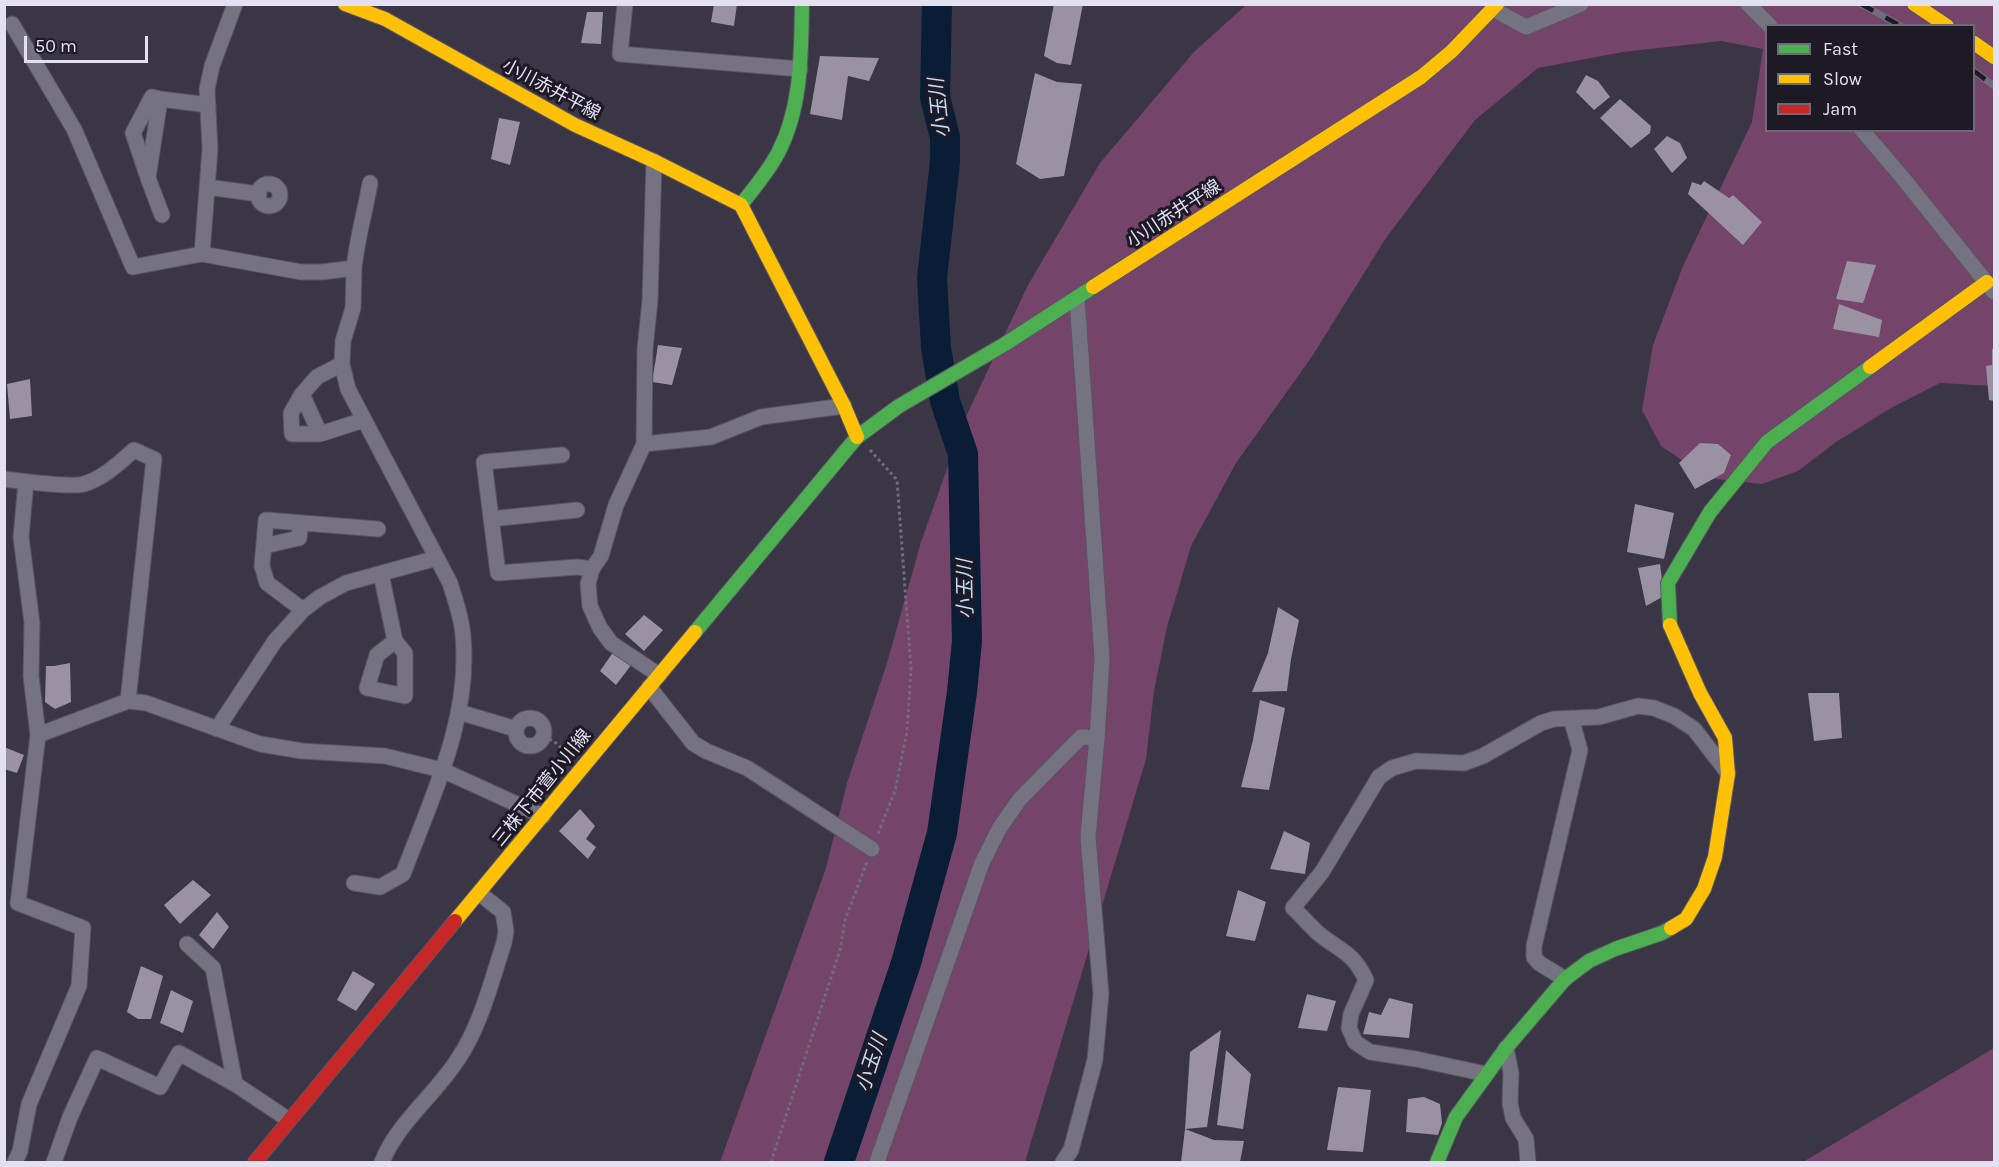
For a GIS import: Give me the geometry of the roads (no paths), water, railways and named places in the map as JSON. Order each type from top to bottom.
[{"type":"main road","name":"小川赤井平線","points":[[345,4],[385,19],[575,125],[654,161],[741,206]]},
{"type":"main road","points":[[802,4],[800,69],[794,108],[783,144],[767,173],[741,206],[844,406],[857,437]]},
{"type":"main road","points":[[1914,4],[1944,24]]},
{"type":"main road","name":"小川赤井平線","points":[[857,437],[899,406],[1005,344],[1421,77],[1452,51],[1495,7]]},
{"type":"main road","points":[[1975,44],[1995,57]]},
{"type":"main road","points":[[1437,1162],[1456,1118],[1486,1074],[1564,979],[1589,961],[1615,949],[1662,933],[1686,919],[1704,889],[1714,857],[1728,774],[1725,738],[1700,693],[1669,624],[1668,584],[1710,512],[1767,442],[1991,287]]},
{"type":"main road","name":"三株下市萱小川線","points":[[255,1162],[857,437]]},
{"type":"street","points":[[202,255],[210,149],[207,89],[212,66],[235,4]]},
{"type":"street","points":[[625,4],[620,54],[800,69]]},
{"type":"street","points":[[1495,7],[1526,27],[1581,4]]},
{"type":"street","points":[[1748,4],[1768,24]]},
{"type":"street","points":[[7,21],[74,129],[134,267],[202,255],[301,272],[354,268]]},
{"type":"street","points":[[162,215],[133,132],[152,97],[208,105]]},
{"type":"street","points":[[148,178],[160,99]]},
{"type":"street","points":[[1864,132],[1991,287]]},
{"type":"street","points":[[654,161],[650,300],[645,349],[644,444],[615,505],[601,556],[592,569],[588,584],[590,606],[600,628],[611,643],[659,675]]},
{"type":"street","points":[[354,883],[380,886],[403,874],[442,770],[459,712],[463,688],[463,635],[452,591],[348,389],[342,364],[343,341],[353,308],[357,240],[370,183]]},
{"type":"street","points":[[207,187],[259,194]]},
{"type":"street","points":[[1064,1162],[1071,1150],[1095,1060],[1101,994],[1088,837],[1102,658],[1077,298]]},
{"type":"street","points":[[342,364],[317,377],[302,394],[291,413],[292,434],[320,434],[364,420]]},
{"type":"street","points":[[302,394],[320,434]]},
{"type":"street","points":[[644,444],[711,437],[761,417],[844,406]]},
{"type":"street","points":[[4,479],[82,485],[104,475],[134,450],[154,459],[128,701]]},
{"type":"street","points":[[562,455],[484,462],[498,573],[577,567],[592,569]]},
{"type":"street","points":[[15,1162],[20,1151],[29,1104],[79,986],[83,928],[18,903],[38,735],[31,676],[32,623],[21,537],[26,482]]},
{"type":"street","points":[[491,519],[577,510]]},
{"type":"street","points":[[303,610],[267,583],[261,566],[266,520],[378,529]]},
{"type":"street","points":[[264,546],[299,538],[301,523]]},
{"type":"street","points":[[216,729],[275,641],[303,610],[320,597],[346,583],[437,558]]},
{"type":"street","points":[[381,574],[395,641]]},
{"type":"street","points":[[649,687],[693,742],[706,751],[747,768],[873,849]]},
{"type":"street","points":[[38,735],[128,701],[147,703],[260,744],[303,751],[385,756],[442,770],[543,816]]},
{"type":"street","points":[[1486,1074],[1370,1052],[1355,1042],[1349,1028],[1351,1014],[1366,980],[1362,971],[1350,954],[1319,934],[1293,908],[1322,872],[1379,777],[1392,768],[1416,761],[1464,763],[1483,756],[1541,723],[1554,719],[1599,717],[1638,706],[1654,708],[1674,716],[1694,729],[1728,774]]},
{"type":"street","points":[[459,712],[516,729],[520,743],[529,747],[539,744],[544,736]]},
{"type":"street","points":[[1564,979],[1539,963],[1534,957],[1534,946],[1580,750],[1571,718]]},
{"type":"street","points":[[877,1162],[982,863],[995,837],[1019,800],[1081,737],[1097,738]]},
{"type":"street","points":[[382,1162],[395,1135],[458,1060],[474,1030],[506,931],[503,912],[479,893]]},
{"type":"street","points":[[187,944],[213,968],[235,1084]]},
{"type":"street","points":[[1506,1048],[1511,1072],[1510,1103],[1513,1118],[1526,1139],[1528,1162]]},
{"type":"street","points":[[54,1162],[70,1117],[97,1058],[160,1087],[180,1053],[235,1084],[289,1120]]},
{"type":"waterway","name":"小玉川","points":[[839,1162],[906,963],[942,833],[967,641],[963,454],[945,401],[936,348],[932,278],[945,162],[945,137],[935,97],[937,4]]},
{"type":"railway","points":[[1861,4],[1897,24]]},
{"type":"railway","points":[[1975,72],[1994,86]]}]
